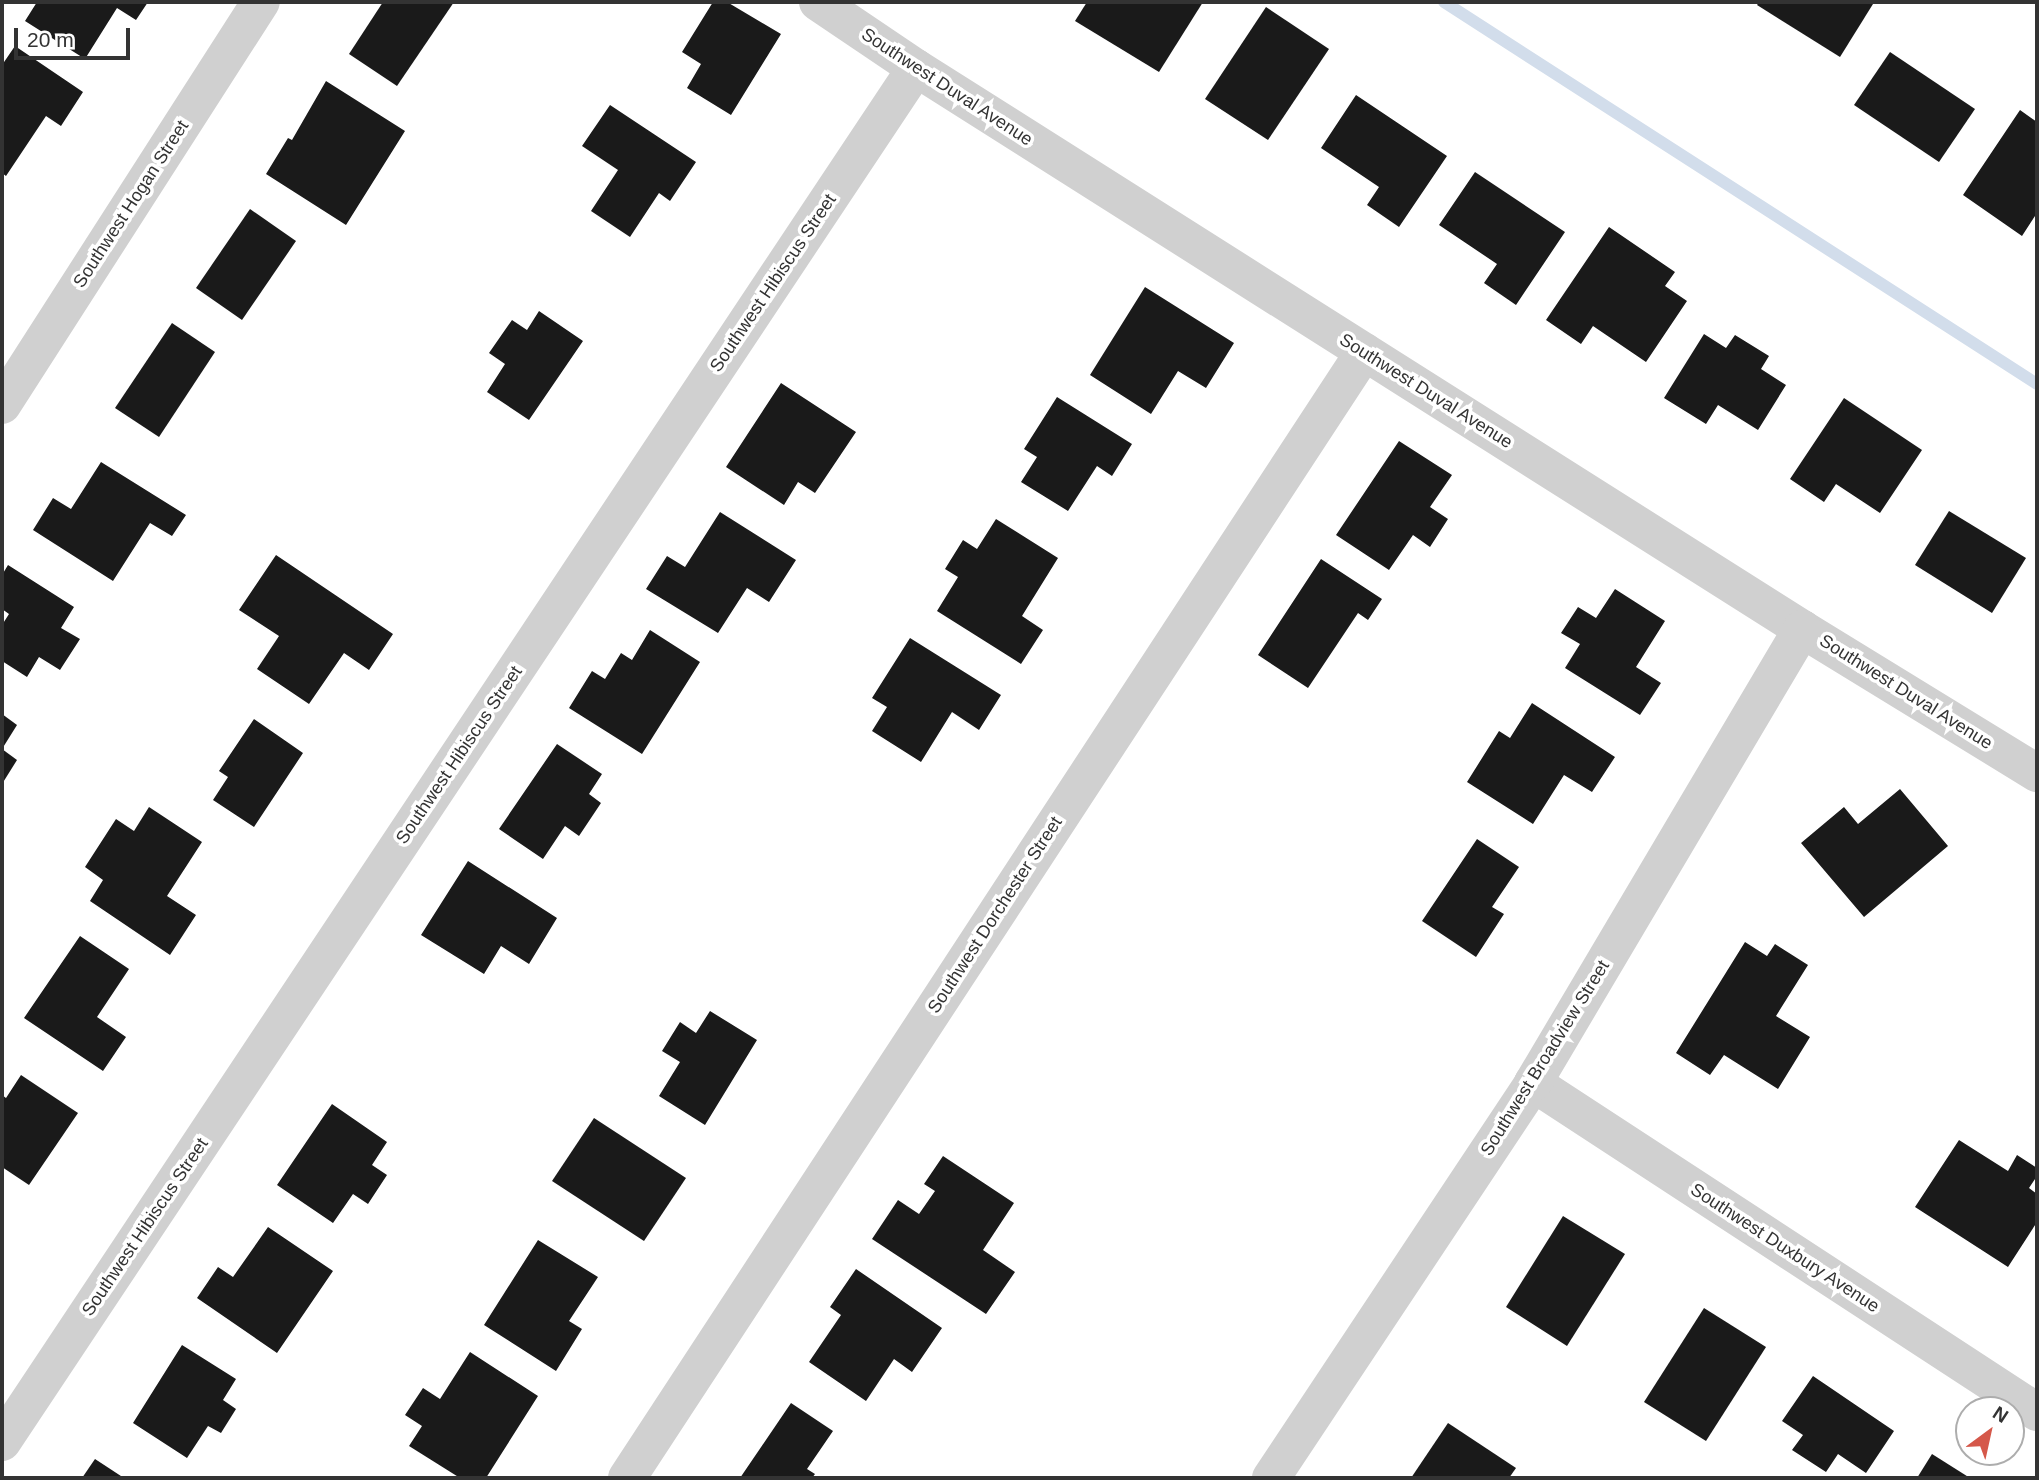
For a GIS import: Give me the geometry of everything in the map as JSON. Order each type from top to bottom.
[{"type":"street","name":"Southwest Hogan Street","points":[[2,405],[261,2]]},
{"type":"street","name":"Southwest Duval Avenue","points":[[818,2],[916,68],[1364,352],[1802,629],[2037,773]]},
{"type":"street","name":"Southwest Hibiscus Street","points":[[2,1441],[916,68]]},
{"type":"street","name":"Southwest Dorchester Street","points":[[626,1478],[1364,352]]},
{"type":"street","name":"Southwest Broadview Street","points":[[1271,1478],[1533,1083],[1802,629]]},
{"type":"street","name":"Southwest Duxbury Avenue","points":[[1533,1083],[2037,1412]]},
{"type":"building","points":[[37,2],[148,2],[136,20],[117,8],[85,59],[25,21]]},
{"type":"building","points":[[383,2],[454,2],[397,86],[349,54]]},
{"type":"building","points":[[713,2],[727,2],[781,34],[731,115],[687,88],[701,64],[682,52]]},
{"type":"building","points":[[1087,2],[1203,2],[1159,72],[1075,21]]},
{"type":"building","points":[[1759,2],[1873,4],[1840,57],[1757,5]]},
{"type":"building","points":[[1266,7],[1329,49],[1268,140],[1205,99]]},
{"type":"building","points":[[15,46],[83,92],[61,126],[46,116],[6,176],[2,173],[2,65]]},
{"type":"building","points":[[1890,52],[1975,109],[1939,162],[1854,105]]},
{"type":"building","points":[[326,81],[405,131],[346,225],[266,174],[288,138],[292,140]]},
{"type":"building","points":[[1356,95],[1447,156],[1399,227],[1367,205],[1379,187],[1321,148]]},
{"type":"building","points":[[610,105],[696,162],[670,201],[659,193],[630,237],[591,211],[618,170],[582,146]]},
{"type":"building","points":[[2020,110],[2037,122],[2037,218],[2035,216],[2022,236],[1963,195]]},
{"type":"building","points":[[1475,172],[1565,232],[1516,305],[1484,283],[1497,264],[1439,225]]},
{"type":"building","points":[[250,209],[296,241],[242,320],[196,288]]},
{"type":"building","points":[[1609,227],[1675,272],[1665,286],[1687,301],[1646,362],[1593,326],[1581,344],[1546,320]]},
{"type":"building","points":[[1145,287],[1234,343],[1206,388],[1178,371],[1151,414],[1090,375]]},
{"type":"building","points":[[539,311],[583,341],[529,420],[487,392],[505,364],[489,353],[512,320],[527,330]]},
{"type":"building","points":[[172,323],[215,352],[159,437],[115,408]]},
{"type":"building","points":[[1704,334],[1726,348],[1735,335],[1769,356],[1761,369],[1786,385],[1758,430],[1718,405],[1706,424],[1664,398]]},
{"type":"building","points":[[781,383],[856,432],[815,493],[798,482],[784,505],[726,467]]},
{"type":"building","points":[[1057,397],[1132,444],[1112,476],[1097,466],[1068,511],[1021,482],[1037,457],[1024,449]]},
{"type":"building","points":[[1844,398],[1922,450],[1880,513],[1836,484],[1824,502],[1790,479]]},
{"type":"building","points":[[1399,441],[1452,475],[1430,507],[1448,519],[1430,547],[1413,535],[1389,570],[1336,535]]},
{"type":"building","points":[[101,462],[186,515],[172,536],[150,523],[113,581],[33,530],[53,498],[71,509]]},
{"type":"building","points":[[1949,511],[2026,558],[1992,613],[1915,565]]},
{"type":"building","points":[[720,512],[796,560],[769,602],[747,588],[718,633],[646,589],[667,556],[685,567]]},
{"type":"building","points":[[996,519],[1058,558],[1022,616],[1043,630],[1021,664],[937,611],[958,577],[945,569],[963,540],[977,549]]},
{"type":"building","points":[[276,555],[393,634],[369,670],[344,653],[309,704],[257,669],[279,636],[239,610]]},
{"type":"building","points":[[1321,559],[1382,599],[1368,620],[1358,613],[1308,688],[1258,655]]},
{"type":"building","points":[[8,565],[74,607],[61,628],[80,639],[60,670],[39,657],[27,677],[2,661],[2,625],[9,614],[2,609],[2,575]]},
{"type":"building","points":[[1615,589],[1665,621],[1636,667],[1661,683],[1640,715],[1565,668],[1580,644],[1561,633],[1578,607],[1596,618]]},
{"type":"building","points":[[650,630],[700,662],[642,754],[569,708],[592,671],[605,679],[621,653],[632,660]]},
{"type":"building","points":[[910,638],[1001,695],[979,730],[952,712],[921,762],[872,731],[887,707],[872,698]]},
{"type":"building","points":[[1532,703],[1615,757],[1592,792],[1564,775],[1533,824],[1467,782],[1499,731],[1510,738]]},
{"type":"building","points":[[2,714],[17,725],[2,749]]},
{"type":"building","points":[[254,719],[303,753],[254,827],[213,800],[228,777],[219,771]]},
{"type":"building","points":[[557,744],[602,774],[589,794],[601,803],[579,836],[565,826],[543,859],[499,829]]},
{"type":"building","points":[[2,749],[17,760],[2,784]]},
{"type":"building","points":[[1900,789],[1948,846],[1864,917],[1801,843],[1844,807],[1858,824]]},
{"type":"building","points":[[149,807],[202,842],[167,896],[196,915],[170,955],[90,901],[103,880],[85,867],[116,819],[134,831]]},
{"type":"building","points":[[1477,839],[1519,867],[1492,907],[1504,914],[1476,957],[1422,921]]},
{"type":"building","points":[[468,861],[557,918],[529,964],[501,946],[484,974],[421,935]]},
{"type":"building","points":[[80,936],[129,969],[97,1017],[126,1037],[103,1071],[24,1018]]},
{"type":"building","points":[[1745,942],[1767,956],[1775,944],[1808,965],[1776,1016],[1810,1037],[1778,1089],[1724,1055],[1710,1075],[1676,1053]]},
{"type":"building","points":[[710,1011],[757,1040],[705,1125],[659,1096],[680,1062],[662,1051],[680,1022],[696,1033]]},
{"type":"building","points":[[21,1075],[78,1113],[29,1185],[2,1167],[2,1095],[6,1098]]},
{"type":"building","points":[[332,1104],[387,1142],[372,1165],[387,1175],[368,1204],[353,1194],[333,1223],[277,1185]]},
{"type":"building","points":[[594,1118],[686,1178],[644,1241],[552,1181]]},
{"type":"building","points":[[1959,1140],[2008,1171],[2017,1155],[2037,1168],[2037,1176],[2029,1188],[2037,1194],[2037,1222],[2008,1267],[1915,1207]]},
{"type":"building","points":[[943,1156],[1014,1203],[983,1250],[1015,1272],[986,1314],[872,1239],[898,1200],[919,1214],[935,1191],[924,1184]]},
{"type":"building","points":[[1563,1216],[1625,1254],[1567,1346],[1506,1307]]},
{"type":"building","points":[[268,1227],[333,1271],[277,1353],[197,1298],[218,1267],[233,1277]]},
{"type":"building","points":[[538,1240],[598,1277],[569,1321],[582,1329],[556,1371],[484,1325]]},
{"type":"building","points":[[856,1269],[942,1328],[912,1372],[894,1359],[866,1401],[809,1362],[841,1315],[830,1307]]},
{"type":"building","points":[[1704,1308],[1766,1347],[1706,1441],[1644,1402]]},
{"type":"building","points":[[182,1345],[236,1379],[223,1400],[236,1409],[221,1433],[208,1426],[187,1458],[133,1423]]},
{"type":"building","points":[[470,1352],[538,1396],[486,1478],[460,1478],[409,1446],[422,1426],[405,1415],[423,1388],[440,1399]]},
{"type":"building","points":[[1813,1376],[1894,1431],[1866,1473],[1838,1454],[1826,1472],[1792,1450],[1803,1435],[1782,1421]]},
{"type":"building","points":[[791,1403],[833,1431],[807,1469],[815,1474],[812,1478],[740,1478]]},
{"type":"building","points":[[1448,1423],[1516,1468],[1509,1478],[1411,1478]]},
{"type":"building","points":[[1932,1454],[1970,1478],[1917,1478]]},
{"type":"building","points":[[95,1459],[124,1478],[82,1478]]},
{"type":"waterway","points":[[1444,2],[2037,384]]}]
